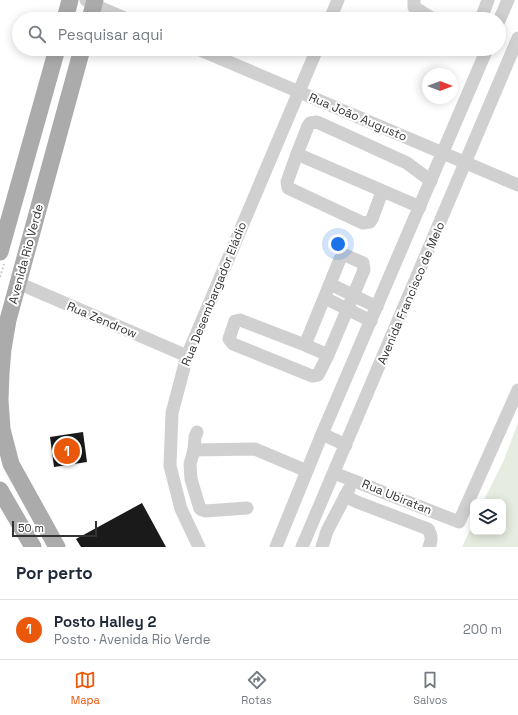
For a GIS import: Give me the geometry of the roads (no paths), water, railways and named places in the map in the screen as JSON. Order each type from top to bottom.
[{"type":"main road","points":[[67,12],[70,0]]},
{"type":"main road","name":"Avenida Rio Verde","points":[[0,252],[55,56]]},
{"type":"main road","name":"Avenida Rio Verde","points":[[57,547],[11,464],[1,429],[0,400],[3,349],[8,320],[80,56]]},
{"type":"main road","points":[[0,490],[32,547]]},
{"type":"street","points":[[333,12],[338,0]]},
{"type":"street","points":[[414,0],[414,7],[422,12]]},
{"type":"street","points":[[484,12],[488,0]]},
{"type":"street","points":[[503,12],[508,0]]},
{"type":"street","points":[[91,6],[108,12]]},
{"type":"street","name":"Avenida Francisco de Melo","points":[[302,547],[518,38]]},
{"type":"street","name":"Rua João Augusto","points":[[214,56],[518,185]]},
{"type":"street","name":"Rua Desembargador Eládio","points":[[199,547],[180,509],[170,466],[172,413],[187,356],[314,56]]},
{"type":"street","points":[[276,547],[322,434],[484,56]]},
{"type":"street","points":[[382,192],[372,219],[370,222],[363,223],[288,188],[287,182],[310,123],[317,122],[407,163],[431,181]]},
{"type":"street","points":[[297,154],[382,192],[420,207]]},
{"type":"street","points":[[306,345],[342,256],[349,256],[361,261],[364,263],[364,270],[328,355],[318,375],[312,376],[233,344],[229,339],[229,336],[235,322],[240,320],[328,355]]},
{"type":"street","name":"Rua Zendrow","points":[[18,283],[187,356]]},
{"type":"street","points":[[330,284],[377,307]]},
{"type":"street","points":[[325,298],[371,321]]},
{"type":"street","name":"Rua Ubiratan","points":[[334,473],[459,522],[518,390]]},
{"type":"street","points":[[197,432],[190,464],[191,479],[200,509],[206,511],[248,508]]},
{"type":"street","points":[[322,434],[346,445]]},
{"type":"street","points":[[194,450],[255,449],[307,471]]},
{"type":"street","points":[[0,450],[11,464]]},
{"type":"street","points":[[322,547],[327,531],[353,480]]},
{"type":"street","points":[[345,496],[428,529],[431,534],[432,541],[429,547]]},
{"type":"place","name":"Posto Halley 2","points":[[67,451]]}]
